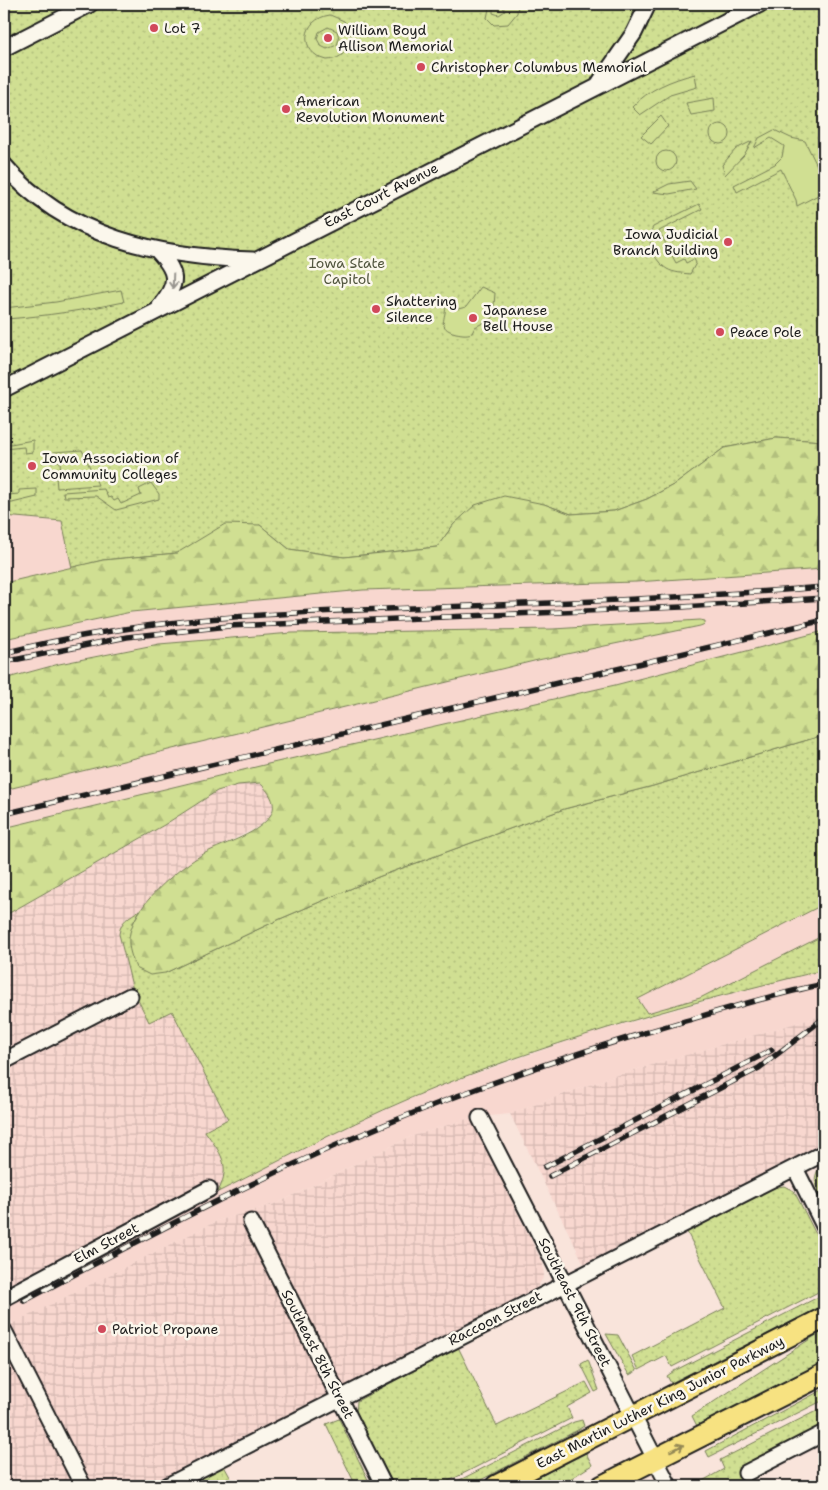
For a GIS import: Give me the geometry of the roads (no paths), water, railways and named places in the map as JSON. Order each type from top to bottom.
[{"type":"main road","name":"East Martin Luther King Junior Parkway","points":[[496,1486],[824,1318]]},
{"type":"main road","points":[[602,1486],[824,1374]]},
{"type":"street","points":[[4,48],[90,4]]},
{"type":"street","points":[[598,85],[634,33],[648,4]]},
{"type":"street","name":"East Court Avenue","points":[[4,389],[254,260],[760,4]]},
{"type":"street","points":[[4,164],[34,196],[58,212],[105,235],[157,250],[206,259],[254,260]]},
{"type":"street","points":[[156,311],[171,292],[174,285],[171,267],[157,250]]},
{"type":"street","points":[[4,1061],[130,996]]},
{"type":"street","name":"Southeast 9th Street","points":[[480,1118],[669,1486]]},
{"type":"street","name":"Raccoon Street","points":[[167,1486],[824,1153]]},
{"type":"street","points":[[795,1168],[824,1226]]},
{"type":"street","name":"Elm Street","points":[[4,1298],[209,1189]]},
{"type":"street","name":"Southeast 8th Street","points":[[251,1222],[384,1486]]},
{"type":"street","points":[[4,1331],[83,1486]]},
{"type":"street","points":[[746,1473],[824,1433]]},
{"type":"railway","points":[[4,653],[112,631],[220,618],[330,611],[536,604],[824,587]]},
{"type":"railway","points":[[4,662],[127,637],[229,626],[682,607],[824,598]]},
{"type":"railway","points":[[4,814],[824,620]]},
{"type":"railway","points":[[24,1301],[252,1184],[408,1115],[461,1094],[623,1039],[787,992],[824,984]]},
{"type":"railway","points":[[550,1176],[759,1068],[824,1018]]},
{"type":"railway","points":[[545,1167],[772,1050]]},
{"type":"place","name":"Lot 7","points":[[154,28]]},
{"type":"place","name":"William Boyd Allison Memorial","points":[[328,38]]},
{"type":"place","name":"Christopher Columbus Memorial","points":[[421,67]]},
{"type":"place","name":"American Revolution Monument","points":[[286,109]]},
{"type":"place","name":"Iowa Judicial Branch Building","points":[[728,242]]},
{"type":"place","name":"Shattering Silence","points":[[376,309]]},
{"type":"place","name":"Japanese Bell House","points":[[473,318]]},
{"type":"place","name":"Peace Pole","points":[[720,332]]},
{"type":"place","name":"Iowa Association of Community Colleges","points":[[32,466]]},
{"type":"place","name":"Patriot Propane","points":[[102,1329]]},
{"type":"park label","name":"Iowa State Capitol","points":[[347,272]]}]
